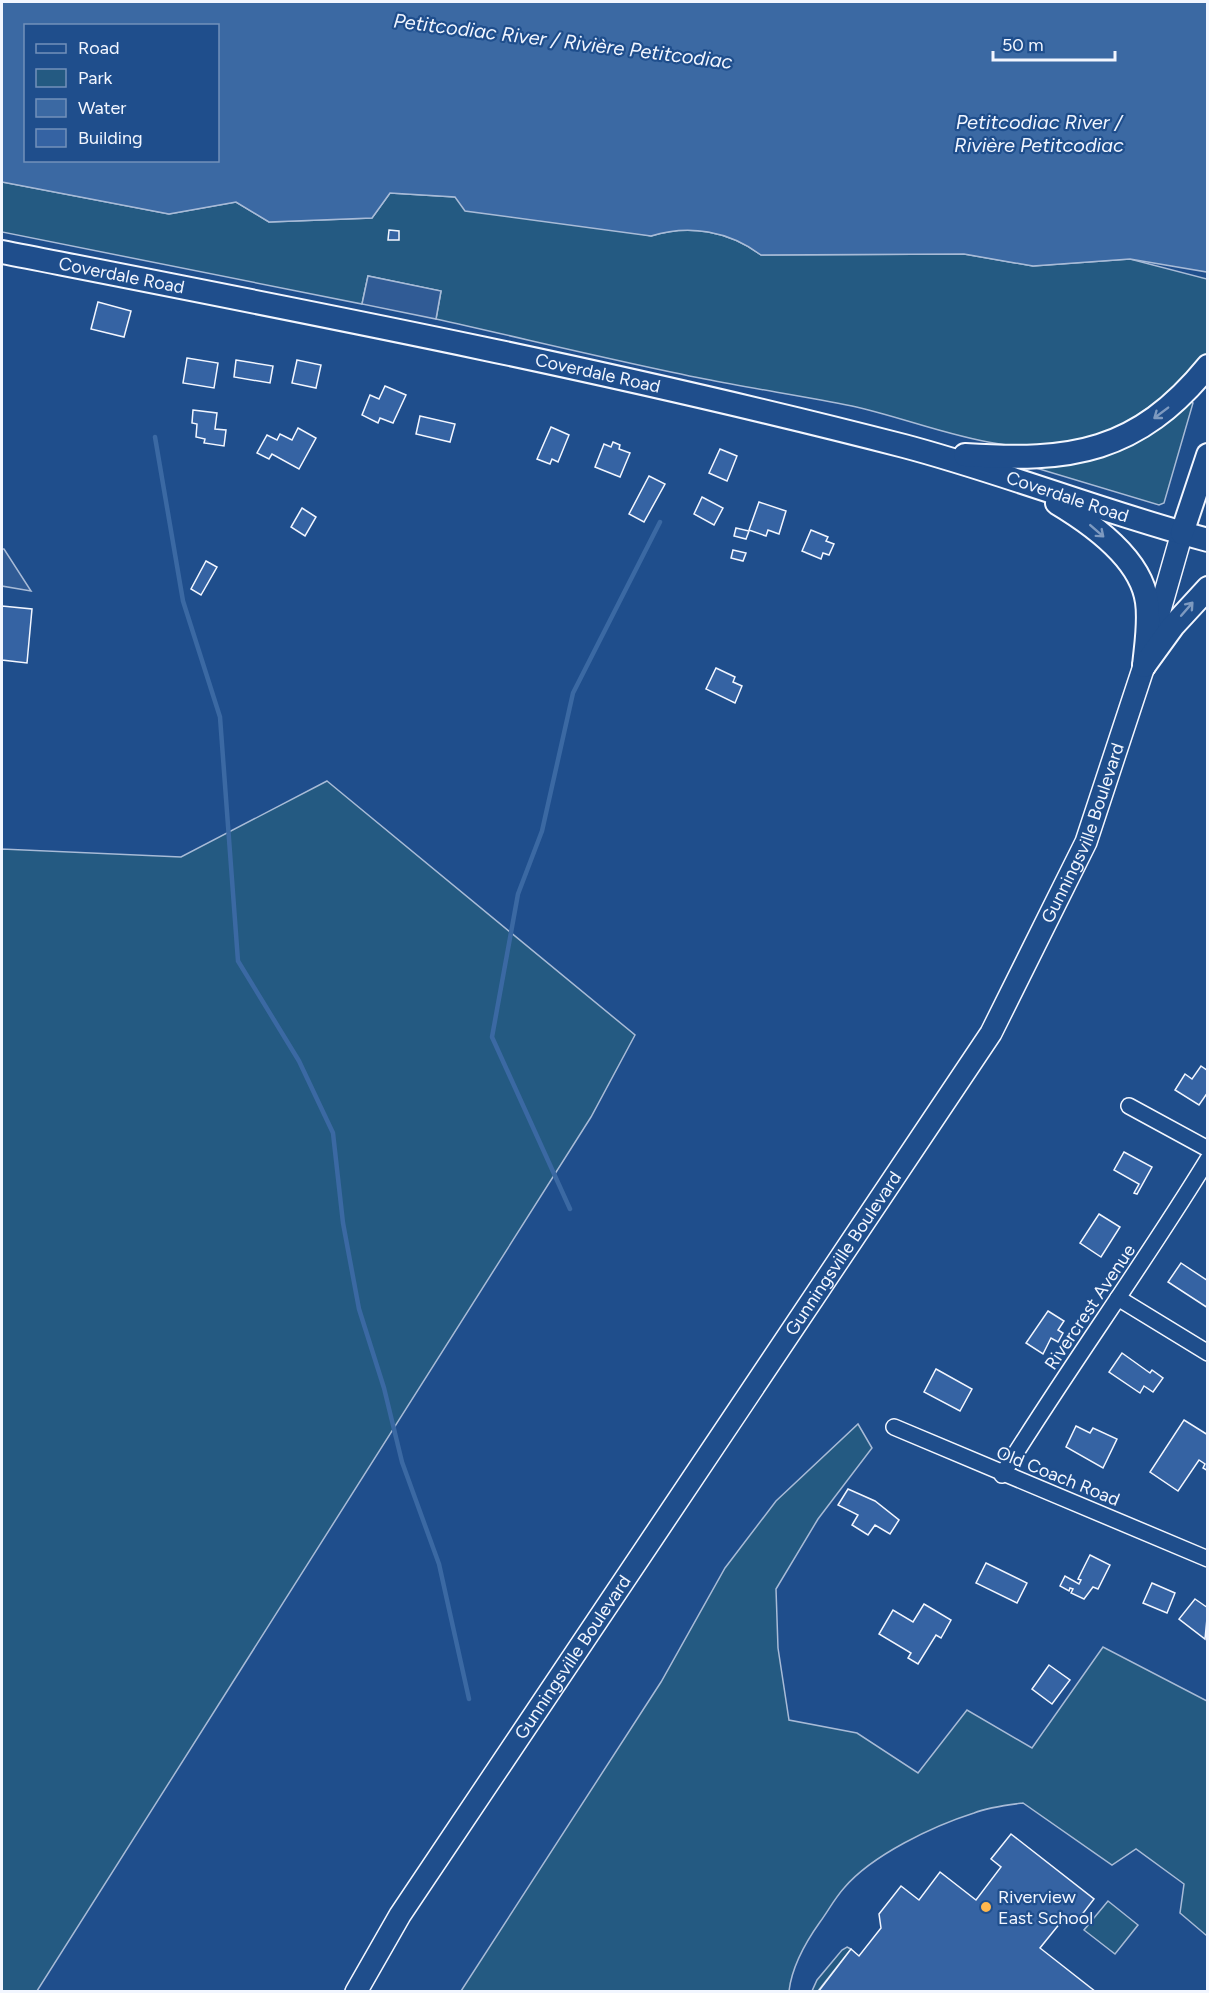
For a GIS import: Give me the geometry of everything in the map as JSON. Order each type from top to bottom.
[{"type":"main road","name":"Coverdale Road","points":[[2,252],[517,355],[925,452],[1031,487],[1208,540]]},
{"type":"main road","points":[[925,452],[1038,458],[1089,450],[1116,440],[1144,425],[1169,407],[1205,369]]},
{"type":"main road","name":"Gunningsville Boulevard","points":[[356,1992],[400,1915],[990,1033],[1086,842],[1144,666],[1182,533],[1208,455]]},
{"type":"main road","points":[[1031,487],[1094,528],[1116,549],[1139,578],[1148,612],[1144,666]]},
{"type":"main road","points":[[1144,666],[1173,626],[1208,588]]},
{"type":"street","points":[[1129,1106],[1208,1149]]},
{"type":"street","name":"Rivercrest Avenue","points":[[1002,1475],[1157,1242],[1208,1159]]},
{"type":"street","points":[[1118,1298],[1208,1353]]},
{"type":"street","name":"Old Coach Road","points":[[894,1427],[1002,1475],[1208,1559]]},
{"type":"green space","points":[[2,182],[169,214],[236,202],[269,222],[372,218],[390,193],[455,197],[651,236],[665,232],[694,230],[708,232],[736,240],[761,255],[964,254],[1033,266],[1130,259],[1207,279],[1207,362],[1148,408],[1100,435],[1082,441],[1052,446],[994,443],[852,406],[723,383],[436,319],[441,291],[368,276],[362,304],[2,232]]},
{"type":"green space","points":[[1189,401],[1193,403],[1164,503],[1159,505],[1036,468],[1079,461]]},
{"type":"green space","points":[[327,781],[635,1035],[591,1117],[37,1991],[2,1991],[2,849],[181,857]]},
{"type":"green space","points":[[858,1424],[872,1448],[818,1519],[776,1589],[778,1648],[789,1720],[857,1733],[918,1773],[967,1710],[1032,1748],[1103,1647],[1207,1701],[1207,1936],[1180,1913],[1184,1884],[1136,1849],[1112,1865],[1023,1803],[986,1809],[940,1826],[904,1843],[870,1864],[841,1892],[809,1938],[796,1964],[789,1991],[461,1991],[661,1682],[725,1568],[776,1501]]},
{"type":"green space","points":[[1108,1901],[1138,1925],[1115,1954],[1084,1930]]},
{"type":"green space","points":[[847,1947],[851,1949],[818,1991],[812,1991],[817,1980]]},
{"type":"shaded area","points":[[368,276],[441,291],[436,319],[362,304]]},
{"type":"shaded area","points":[[2,549],[4,549],[31,591],[2,586]]},
{"type":"water","name":"Petitcodiac River / Rivière Petitcodiac","points":[[2,2],[1207,2],[1207,272],[1130,259],[1033,266],[964,254],[761,255],[736,240],[708,232],[694,230],[665,232],[651,236],[465,211],[455,197],[390,193],[372,218],[269,222],[236,202],[169,214],[2,182]]},
{"type":"building","points":[[389,230],[399,231],[399,240],[388,240]]},
{"type":"building","points":[[98,302],[131,311],[124,337],[91,329]]},
{"type":"building","points":[[187,358],[218,363],[214,388],[183,383]]},
{"type":"building","points":[[236,360],[273,366],[270,383],[234,377]]},
{"type":"building","points":[[297,360],[321,365],[316,388],[292,383]]},
{"type":"building","points":[[385,386],[406,395],[393,423],[380,418],[378,423],[362,415],[370,395],[379,399]]},
{"type":"building","points":[[193,410],[217,413],[215,429],[226,430],[224,446],[204,443],[205,439],[196,437],[197,424],[192,423]]},
{"type":"building","points":[[420,416],[455,424],[450,442],[416,434]]},
{"type":"building","points":[[551,427],[569,435],[558,462],[552,459],[550,464],[537,459]]},
{"type":"building","points":[[298,428],[316,438],[299,469],[272,454],[269,459],[257,453],[267,435],[277,440],[280,434],[292,440]]},
{"type":"building","points":[[613,442],[620,445],[619,449],[630,453],[620,477],[595,467],[604,444],[611,447]]},
{"type":"building","points":[[720,449],[737,456],[727,481],[709,473]]},
{"type":"building","points":[[649,476],[665,484],[644,522],[629,514]]},
{"type":"building","points":[[702,497],[723,508],[714,525],[694,514]]},
{"type":"building","points":[[759,502],[786,511],[779,534],[768,530],[766,536],[749,530]]},
{"type":"building","points":[[302,508],[316,517],[305,536],[291,527]]},
{"type":"building","points":[[736,528],[749,531],[746,539],[734,536]]},
{"type":"building","points":[[811,530],[828,537],[826,541],[834,544],[829,555],[823,553],[821,559],[802,551]]},
{"type":"building","points":[[733,550],[746,553],[743,561],[731,558]]},
{"type":"building","points":[[206,561],[217,567],[201,595],[191,589]]},
{"type":"building","points":[[2,606],[32,609],[27,663],[2,660]]},
{"type":"building","points":[[716,668],[735,677],[733,682],[742,686],[735,703],[706,689]]},
{"type":"building","points":[[1201,1066],[1208,1071],[1208,1092],[1199,1105],[1175,1090],[1185,1074],[1192,1079]]},
{"type":"building","points":[[1124,1152],[1152,1167],[1137,1194],[1134,1193],[1139,1184],[1114,1170]]},
{"type":"building","points":[[1099,1214],[1120,1227],[1101,1257],[1080,1243]]},
{"type":"building","points":[[1181,1263],[1208,1281],[1208,1308],[1168,1282]]},
{"type":"building","points":[[1048,1311],[1064,1321],[1058,1330],[1063,1333],[1058,1342],[1051,1338],[1043,1354],[1026,1343]]},
{"type":"building","points":[[1122,1353],[1150,1373],[1152,1370],[1163,1378],[1153,1392],[1144,1386],[1140,1393],[1109,1372]]},
{"type":"building","points":[[936,1369],[972,1389],[960,1411],[924,1392]]},
{"type":"building","points":[[1184,1420],[1208,1435],[1208,1471],[1203,1468],[1205,1464],[1199,1460],[1178,1491],[1150,1472]]},
{"type":"building","points":[[1076,1426],[1090,1433],[1093,1428],[1117,1439],[1103,1468],[1066,1447]]},
{"type":"building","points":[[848,1489],[875,1501],[899,1520],[890,1534],[875,1525],[868,1535],[852,1525],[858,1515],[838,1505]]},
{"type":"building","points":[[1090,1555],[1110,1565],[1098,1589],[1093,1587],[1084,1599],[1071,1593],[1073,1589],[1070,1588],[1069,1591],[1060,1586],[1065,1576],[1079,1584],[1081,1580],[1078,1579]]},
{"type":"building","points":[[986,1563],[1027,1583],[1017,1603],[976,1583]]},
{"type":"building","points":[[1152,1583],[1175,1593],[1167,1613],[1143,1603]]},
{"type":"building","points":[[1195,1599],[1208,1608],[1205,1639],[1179,1619]]},
{"type":"building","points":[[924,1604],[951,1620],[941,1638],[936,1635],[918,1664],[908,1658],[911,1653],[879,1634],[893,1610],[913,1622]]},
{"type":"building","points":[[1049,1665],[1070,1680],[1052,1704],[1032,1689]]},
{"type":"building","name":"Riverview East School","points":[[1011,1834],[1094,1899],[1074,1925],[1065,1917],[1040,1948],[1096,1992],[818,1992],[851,1949],[859,1956],[881,1928],[879,1914],[901,1886],[919,1900],[940,1872],[976,1900],[1001,1867],[991,1859]]},
{"type":"waterway","points":[[155,437],[183,601],[220,717],[238,961],[299,1061],[333,1133],[343,1223],[359,1309],[384,1388],[402,1462],[439,1564],[469,1699]]},
{"type":"waterway","points":[[570,1209],[492,1037],[518,894],[542,831],[573,693],[660,522]]},
{"type":"place","name":"Riverview East School","points":[[986,1907]]}]
